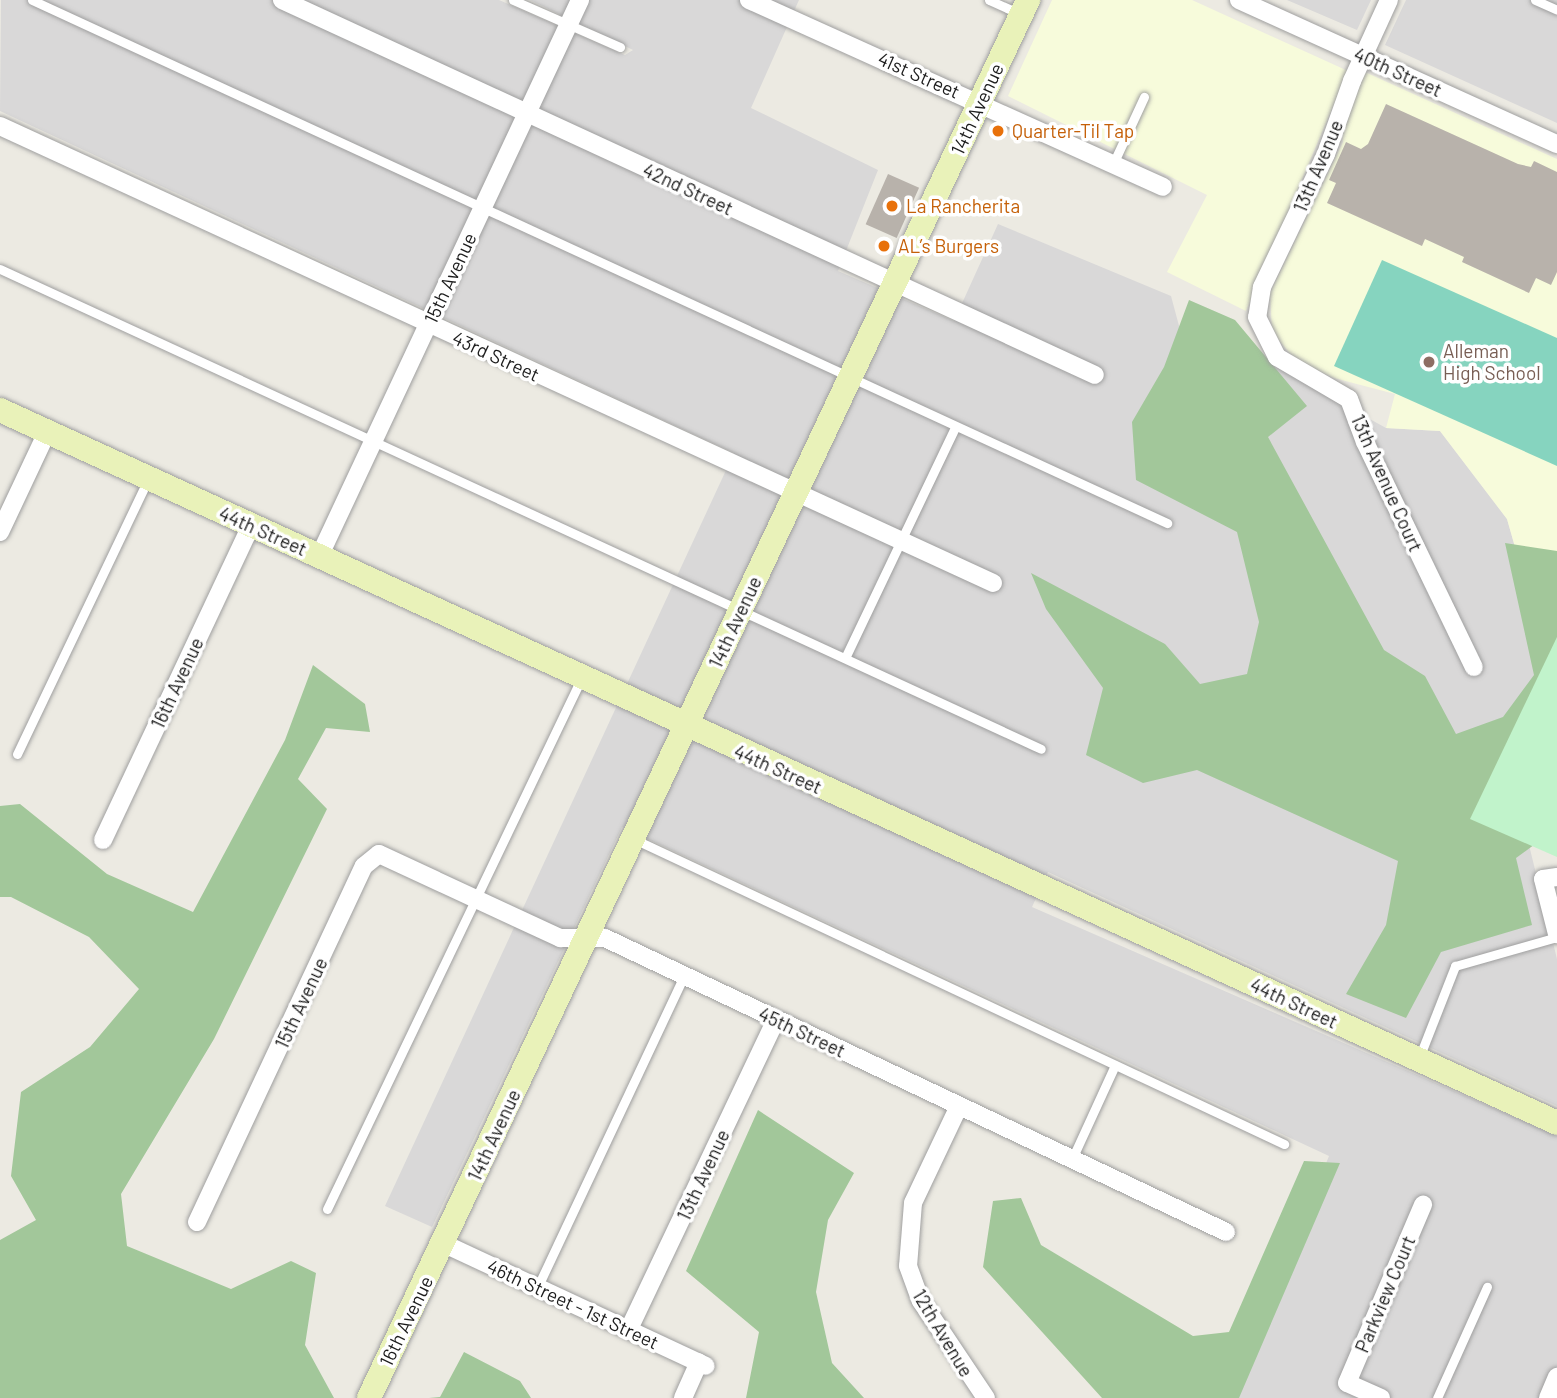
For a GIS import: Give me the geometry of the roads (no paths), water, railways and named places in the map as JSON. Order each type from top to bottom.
[{"type":"street","name":"42nd Street","points":[[282,0],[1095,375]]},
{"type":"street","name":"15th Avenue","points":[[319,557],[580,0]]},
{"type":"street","name":"41st Street","points":[[750,0],[1163,187]]},
{"type":"street","name":"40th Street","points":[[1239,0],[1557,144]]},
{"type":"street","name":"13th Avenue","points":[[1263,333],[1258,317],[1262,287],[1326,154],[1363,56],[1389,0]]},
{"type":"street","name":"14th Avenue","points":[[440,1242],[634,840],[849,377],[1025,7]]},
{"type":"street","name":"43rd Street","points":[[0,126],[795,495],[993,583]]},
{"type":"street","name":"13th Avenue Court","points":[[1263,333],[1277,357],[1349,399],[1474,667]]},
{"type":"street","name":"44th Street","points":[[0,410],[581,679],[1557,1123]]},
{"type":"street","points":[[0,532],[47,432]]},
{"type":"street","name":"16th Avenue","points":[[103,840],[251,526]]},
{"type":"street","name":"15th Avenue","points":[[197,1222],[364,866],[374,856]]},
{"type":"street","name":"45th Street","points":[[374,856],[384,856],[560,937],[605,938],[1226,1232]]},
{"type":"street","points":[[1550,878],[1557,935]]},
{"type":"street","name":"13th Avenue","points":[[629,1329],[776,1020]]},
{"type":"street","name":"12th Avenue","points":[[959,1106],[913,1203],[908,1266],[921,1301],[986,1398]]},
{"type":"street","name":"Parkview Court","points":[[1381,1398],[1346,1383],[1423,1205]]},
{"type":"street","name":"16th Avenue","points":[[369,1398],[440,1242]]},
{"type":"street","name":"46th Street - 1st Street","points":[[440,1242],[703,1364],[683,1398]]},
{"type":"street","points":[[1548,1398],[1557,1377]]},
{"type":"lane","points":[[32,0],[1167,523]]},
{"type":"lane","points":[[513,0],[620,47]]},
{"type":"lane","points":[[989,0],[1025,7]]},
{"type":"lane","points":[[1535,0],[1557,10]]},
{"type":"lane","points":[[1113,164],[1144,97]]},
{"type":"lane","points":[[0,270],[1041,749]]},
{"type":"lane","points":[[845,658],[956,427]]},
{"type":"lane","points":[[17,754],[148,478]]},
{"type":"lane","points":[[327,1209],[581,679]]},
{"type":"lane","points":[[634,840],[1284,1144]]},
{"type":"lane","points":[[1419,1060],[1455,966],[1557,935]]},
{"type":"lane","points":[[538,1286],[684,976]]},
{"type":"lane","points":[[1072,1159],[1115,1065]]},
{"type":"lane","points":[[1437,1398],[1487,1287]]},
{"type":"place","name":"Quarter-Til Tap","points":[[998,131]]},
{"type":"place","name":"La Rancherita","points":[[892,206]]},
{"type":"place","name":"AL’s Burgers","points":[[884,246]]},
{"type":"place","name":"Alleman High School","points":[[1429,362]]}]
